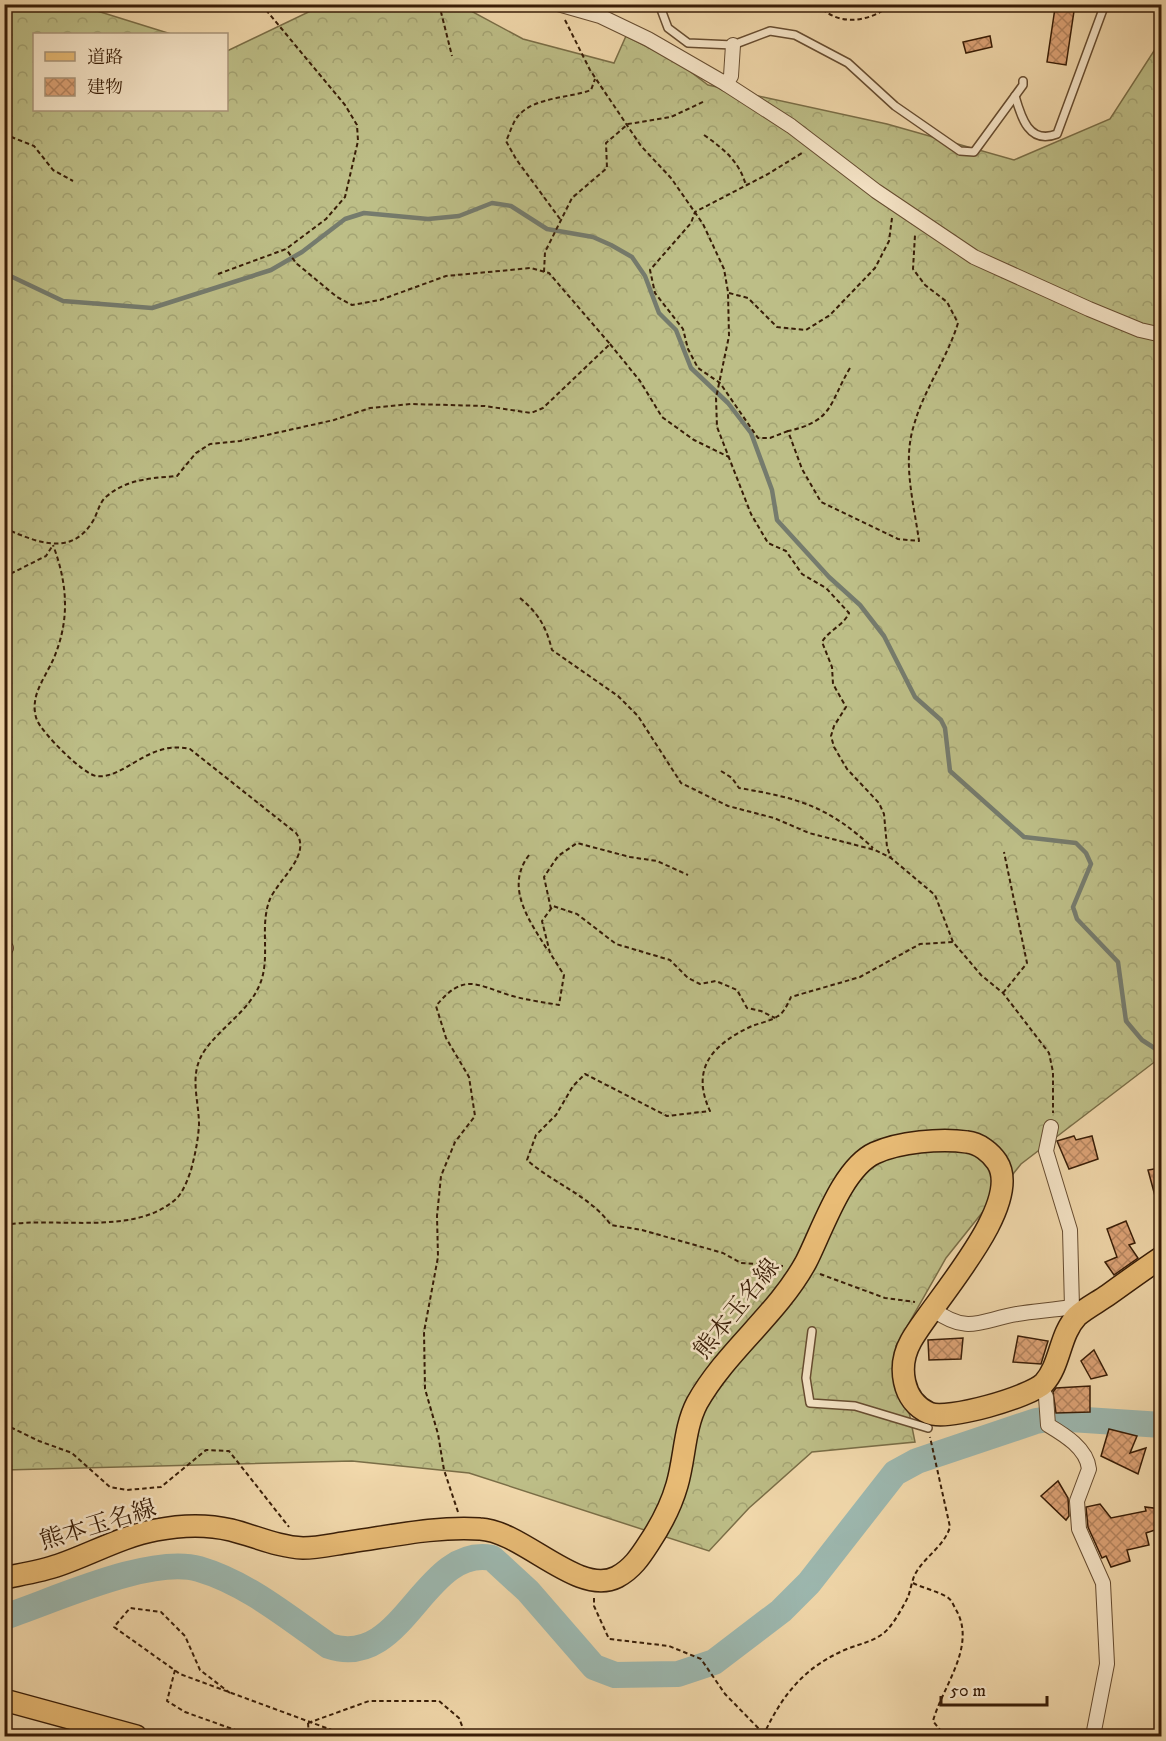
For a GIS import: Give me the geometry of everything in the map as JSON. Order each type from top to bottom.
[{"type":"main road","name":"熊本玉名線","points":[[4,1578],[54,1567],[152,1530],[195,1526],[228,1529],[276,1544],[305,1548],[463,1529],[482,1529],[504,1533],[574,1575],[594,1580],[613,1580],[636,1563],[664,1519],[678,1483],[690,1417],[712,1380],[778,1306],[804,1266],[842,1188],[862,1160],[878,1151],[907,1145],[971,1142],[994,1158],[1001,1169],[1003,1183],[999,1201],[980,1241],[934,1310],[908,1344],[904,1387],[910,1400],[925,1412],[940,1416],[962,1412],[1041,1387]]},
{"type":"main road","points":[[1041,1387],[1052,1372],[1076,1311],[1161,1257]]},
{"type":"main road","points":[[4,1700],[136,1737]]},
{"type":"street","points":[[559,5],[600,16],[726,84],[811,141],[919,221],[974,257],[1089,309],[1140,330],[1161,335]]},
{"type":"street","points":[[726,84],[731,76],[734,45]]},
{"type":"street","points":[[934,1310],[950,1322],[983,1324],[1015,1314],[1076,1311],[1070,1230],[1046,1151],[1051,1127]]},
{"type":"street","points":[[1041,1387],[1046,1397],[1046,1419],[1070,1438],[1089,1463],[1077,1501],[1079,1529],[1103,1583],[1107,1664],[1093,1737]]},
{"type":"lane","points":[[658,4],[668,28],[688,43],[734,45],[770,31],[795,35],[848,63],[895,106],[960,151],[974,152],[1016,96],[1023,81]]},
{"type":"lane","points":[[1016,96],[1025,125],[1034,134],[1048,138],[1057,134],[1105,4]]},
{"type":"lane","points":[[812,1331],[807,1378],[810,1403],[855,1406],[928,1428]]},
{"type":"path","points":[[218,274],[286,249],[326,219],[345,197],[358,141],[357,125],[345,105],[261,4]]},
{"type":"path","points":[[439,4],[452,56]]},
{"type":"path","points":[[817,4],[823,11],[848,22],[873,17],[893,4]]},
{"type":"path","points":[[559,5],[572,38],[596,78],[641,146],[671,178],[695,212],[724,269],[728,292],[729,336],[716,398],[717,428],[751,514],[768,543],[786,551],[802,574],[826,588],[849,613],[846,619],[827,632],[822,642],[832,667],[833,684],[846,708],[834,726],[831,736],[834,747],[847,769],[879,804],[884,814],[886,847],[891,858]]},
{"type":"path","points":[[560,219],[516,159],[506,141],[519,115],[540,103],[574,97],[591,90],[596,78]]},
{"type":"path","points":[[544,272],[545,252],[572,198],[607,168],[606,143],[628,124],[671,117],[705,101]]},
{"type":"path","points":[[4,134],[34,146],[53,170],[73,181]]},
{"type":"path","points":[[704,135],[725,151],[742,169],[746,186]]},
{"type":"path","points":[[811,141],[799,157],[695,212],[691,223],[650,270],[655,292],[683,329],[688,349],[698,368],[720,383],[758,438],[770,438],[788,430],[810,426],[830,409],[839,386],[850,368]]},
{"type":"path","points":[[728,292],[748,298],[777,327],[806,330],[830,315],[875,268],[889,241],[892,212]]},
{"type":"path","points":[[788,430],[802,469],[821,502],[898,539],[919,541],[909,461],[913,427],[927,391],[947,355],[958,323],[947,302],[925,285],[913,269],[913,242],[919,221]]},
{"type":"path","points":[[286,249],[296,263],[337,297],[352,305],[380,300],[446,276],[531,268],[549,273],[640,381],[662,417],[694,440],[729,458]]},
{"type":"path","points":[[4,528],[32,540],[53,545],[80,536],[92,523],[101,502],[108,495],[139,479],[177,476],[196,453],[210,444],[240,441],[313,425],[370,408],[422,405],[485,406],[531,413],[543,408],[610,344]]},
{"type":"path","points":[[4,577],[46,556],[53,545]]},
{"type":"path","points":[[4,1225],[134,1219],[159,1211],[178,1197],[189,1176],[197,1148],[199,1123],[194,1078],[204,1051],[250,1000],[260,984],[265,957],[265,911],[302,850],[302,840],[296,833],[190,749],[176,746],[153,752],[110,774],[98,776],[88,773],[43,731],[36,719],[34,701],[59,646],[67,592],[63,572],[53,545]]},
{"type":"path","points":[[520,598],[537,612],[548,633],[552,650],[618,696],[638,716],[681,783],[728,806],[774,818],[809,833],[875,850],[891,858],[935,895],[953,942],[981,975],[1003,993],[1049,1053],[1054,1110],[1051,1127]]},
{"type":"path","points":[[721,771],[732,778],[739,788],[780,796],[840,818],[875,850]]},
{"type":"path","points":[[551,909],[544,877],[558,856],[577,843],[630,857],[657,861],[688,875]]},
{"type":"path","points":[[1003,993],[1027,963],[1004,852]]},
{"type":"path","points":[[463,1529],[444,1470],[438,1434],[425,1389],[424,1332],[438,1257],[437,1216],[441,1176],[455,1142],[475,1116],[469,1077],[446,1038],[436,1006],[449,990],[475,982],[511,996],[559,1005],[564,975],[518,895],[521,865],[529,855]]},
{"type":"path","points":[[550,953],[542,921],[553,906],[577,914],[616,944],[670,960],[688,978],[700,984],[716,981],[737,990],[747,1008],[761,1011],[775,1018]]},
{"type":"path","points":[[934,1310],[910,1301],[885,1298],[864,1291],[804,1266],[761,1266],[741,1263],[723,1253],[642,1230],[611,1225],[599,1209],[538,1170],[527,1160],[536,1135],[556,1115],[573,1086],[585,1074],[667,1116],[710,1111],[703,1095],[703,1070],[717,1047],[730,1037],[780,1016],[791,997],[860,977],[920,944],[953,942]]},
{"type":"path","points":[[4,1424],[72,1453],[110,1487],[127,1490],[161,1487],[206,1450],[229,1451],[305,1548]]},
{"type":"path","points":[[594,1580],[594,1606],[609,1639],[669,1646],[701,1659],[725,1694],[764,1735],[776,1709],[792,1685],[819,1664],[846,1650],[874,1640],[888,1628],[908,1598],[916,1571],[947,1537],[950,1527],[932,1449]]},
{"type":"path","points":[[912,1583],[949,1598],[963,1620],[962,1644],[953,1674],[939,1700],[933,1721],[945,1737]]},
{"type":"path","points":[[230,1693],[200,1670],[185,1636],[161,1612],[130,1608],[114,1627],[175,1670],[230,1693],[266,1704],[308,1723],[348,1737]]},
{"type":"path","points":[[175,1670],[167,1701],[185,1712],[252,1737]]},
{"type":"path","points":[[308,1723],[369,1701],[438,1701],[459,1718],[466,1737]]},
{"type":"path","points":[[308,1723],[309,1737]]},
{"type":"green space","points":[[4,5],[78,5],[168,33],[33,33],[33,111],[228,111],[228,51],[323,5],[460,5],[523,39],[614,63],[626,36],[679,63],[708,85],[887,124],[1014,160],[1110,119],[1161,40],[1161,1057],[1021,1164],[946,1258],[896,1346],[915,1442],[812,1452],[749,1508],[709,1551],[469,1473],[352,1461],[5,1470]]},
{"type":"building","points":[[1055,8],[1074,11],[1066,65],[1047,62]]},
{"type":"building","points":[[990,36],[992,47],[966,53],[963,42]]},
{"type":"building","points":[[1074,1136],[1076,1140],[1092,1136],[1098,1159],[1069,1169],[1057,1141]]},
{"type":"building","points":[[1160,1168],[1161,1207],[1158,1207],[1148,1170]]},
{"type":"building","points":[[1126,1221],[1135,1243],[1129,1245],[1138,1258],[1114,1275],[1105,1262],[1117,1257],[1107,1229]]},
{"type":"building","points":[[1018,1336],[1048,1341],[1041,1364],[1013,1362]]},
{"type":"building","points":[[963,1338],[961,1359],[929,1360],[928,1340]]},
{"type":"building","points":[[1094,1350],[1107,1375],[1091,1379],[1081,1361]]},
{"type":"building","points":[[1090,1386],[1090,1412],[1056,1413],[1053,1392],[1056,1388]]},
{"type":"building","points":[[1109,1429],[1137,1436],[1130,1453],[1146,1448],[1138,1474],[1101,1456]]},
{"type":"building","points":[[1058,1481],[1068,1498],[1069,1516],[1066,1520],[1041,1496]]},
{"type":"building","points":[[1100,1504],[1111,1518],[1146,1511],[1145,1507],[1161,1509],[1161,1528],[1146,1533],[1149,1545],[1127,1550],[1130,1561],[1111,1567],[1106,1556],[1102,1558],[1088,1527],[1086,1507]]},
{"type":"waterway","points":[[4,273],[63,301],[152,308],[271,270],[302,252],[345,219],[364,213],[428,219],[459,216],[492,203],[511,206],[547,229],[593,237],[632,257],[645,276],[659,313],[676,330],[691,368],[728,403],[751,433],[772,490],[777,520],[829,577],[860,605],[884,636],[915,697],[941,720],[945,728],[950,771],[1024,837],[1076,843],[1086,853],[1091,864],[1073,907],[1077,919],[1118,962],[1126,1021],[1142,1040],[1162,1053]]},
{"type":"waterway","points":[[4,1617],[74,1591],[129,1574],[155,1568],[179,1566],[217,1575],[251,1592],[329,1646],[355,1649],[376,1641],[395,1626],[448,1570],[468,1559],[492,1558],[528,1591],[594,1667],[615,1675],[678,1674],[714,1662],[781,1611],[809,1583],[895,1473],[917,1461],[1036,1421],[1055,1418],[1162,1425]]}]
